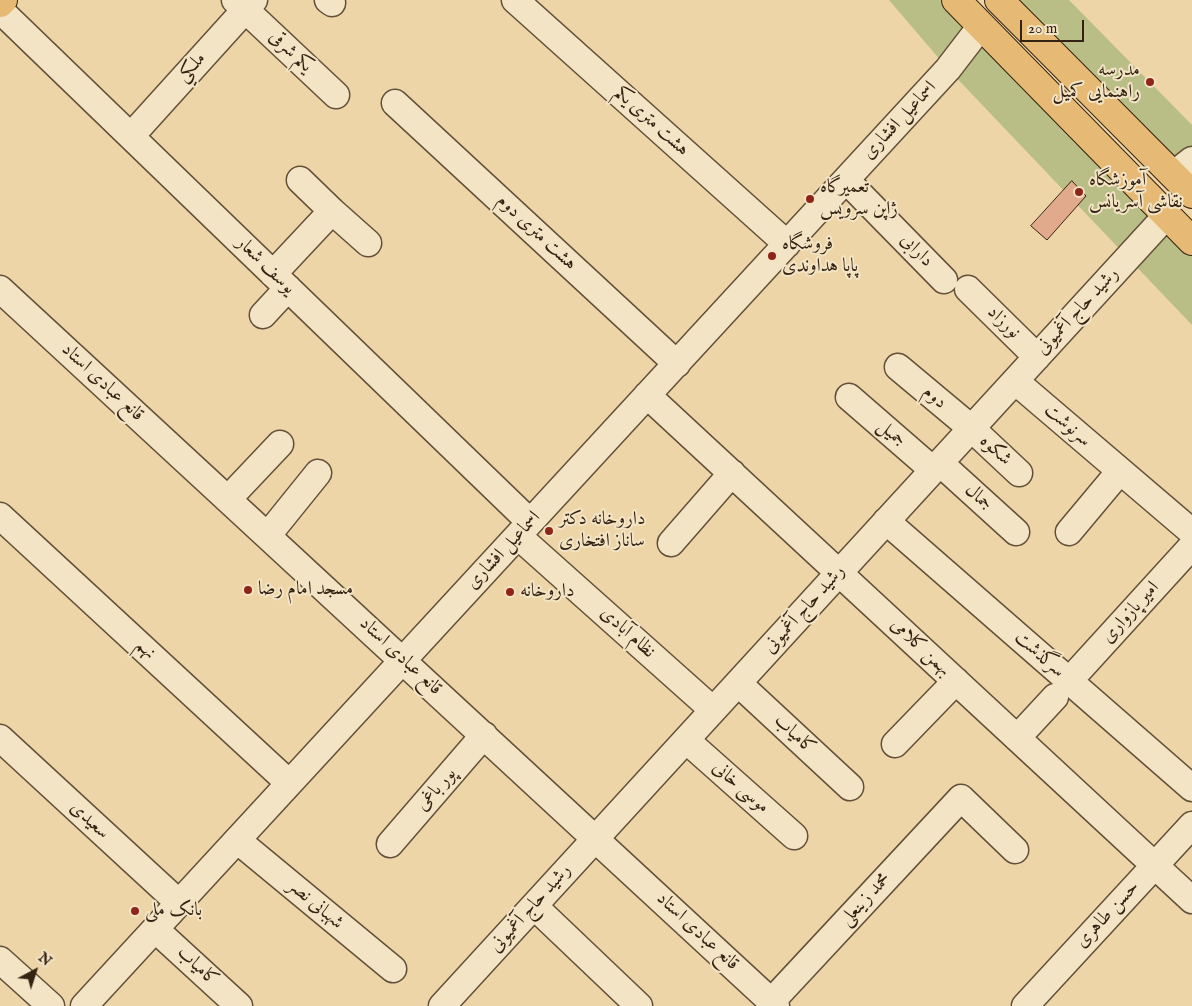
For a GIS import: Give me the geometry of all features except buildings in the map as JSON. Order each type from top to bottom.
[{"type":"main road","points":[[0,3],[3,0]]},
{"type":"main road","points":[[956,0],[1192,241]]},
{"type":"main road","points":[[981,26],[1000,2],[1186,176]]},
{"type":"street","name":"هشت متری یکم","points":[[515,0],[787,244]]},
{"type":"street","name":"یکم شرقی","points":[[245,3],[336,95]]},
{"type":"street","name":"ملکي","points":[[130,136],[245,3]]},
{"type":"street","name":"یوسف شعار","points":[[0,10],[281,281],[524,529]]},
{"type":"street","name":"اسماعیل افشاری","points":[[84,1006],[948,69],[981,26]]},
{"type":"street","name":"هشت متری دوم","points":[[395,103],[676,364]]},
{"type":"street","points":[[300,180],[368,243]]},
{"type":"street","name":"دارابی","points":[[846,180],[944,280]]},
{"type":"street","points":[[263,315],[281,281],[332,211]]},
{"type":"street","name":"رشید حاج آغمیونی","points":[[442,1006],[1167,215]]},
{"type":"street","name":"قانع عبادی استاد","points":[[0,289],[774,1004]]},
{"type":"street","name":"نورزاد","points":[[968,289],[1037,356]]},
{"type":"street","name":"دوم","points":[[898,367],[971,428]]},
{"type":"street","name":"سرنوشت","points":[[1015,381],[1192,532]]},
{"type":"street","name":"بهمن کلامی","points":[[647,395],[1192,900]]},
{"type":"street","name":"جمیل","points":[[849,397],[936,467]]},
{"type":"street","name":"شکوه","points":[[971,428],[1019,473]]},
{"type":"street","points":[[228,499],[280,444]]},
{"type":"street","name":"جمال","points":[[936,467],[1016,532]]},
{"type":"street","points":[[1069,532],[1120,471]]},
{"type":"street","points":[[268,535],[318,473]]},
{"type":"street","points":[[671,543],[732,473]]},
{"type":"street","name":"نهم","points":[[0,516],[290,783]]},
{"type":"street","name":"سرگذشت","points":[[886,521],[1062,689],[1192,788]]},
{"type":"street","name":"نظام آبادی","points":[[524,529],[713,710]]},
{"type":"street","name":"امیر پازواری","points":[[1017,738],[1192,546]]},
{"type":"street","points":[[895,744],[956,681]]},
{"type":"street","name":"کامیاب","points":[[738,683],[850,786]]},
{"type":"street","name":"پور باغی","points":[[390,844],[484,735]]},
{"type":"street","name":"سعیدی","points":[[0,738],[179,903]]},
{"type":"street","name":"موسی خانی","points":[[686,740],[794,836]]},
{"type":"street","name":"محمد زینعلی","points":[[774,1004],[961,798],[1015,850]]},
{"type":"street","name":"حسن طاهری","points":[[1037,1002],[1154,865],[1192,825]]},
{"type":"street","name":"شهبانی نصر","points":[[237,840],[393,969]]},
{"type":"street","points":[[534,906],[639,1006]]},
{"type":"street","name":"کامیاب","points":[[156,929],[239,1006]]},
{"type":"street","points":[[0,960],[51,1006]]},
{"type":"green space","points":[[889,0],[956,0],[1192,241],[1192,325],[948,69]]},
{"type":"green space","points":[[998,0],[1069,0],[1192,125],[1192,196]]},
{"type":"place","name":"مدرسه راهنمایی کمیل","points":[[1150,82]]},
{"type":"place","name":"آموزشگاه نقاشی آسریانس","points":[[1079,192]]},
{"type":"place","name":"تعمیرگاه ژاپن سرویس","points":[[810,199]]},
{"type":"place","name":"فروشگاه پاپا هداوندی","points":[[772,256]]},
{"type":"place","name":"داروخانه دكتر ساناز افتخارى","points":[[549,531]]},
{"type":"place","name":"مسجد امام رضا","points":[[248,590]]},
{"type":"place","name":"داروخانه","points":[[510,592]]},
{"type":"place","name":"بانک ملی","points":[[135,911]]}]
